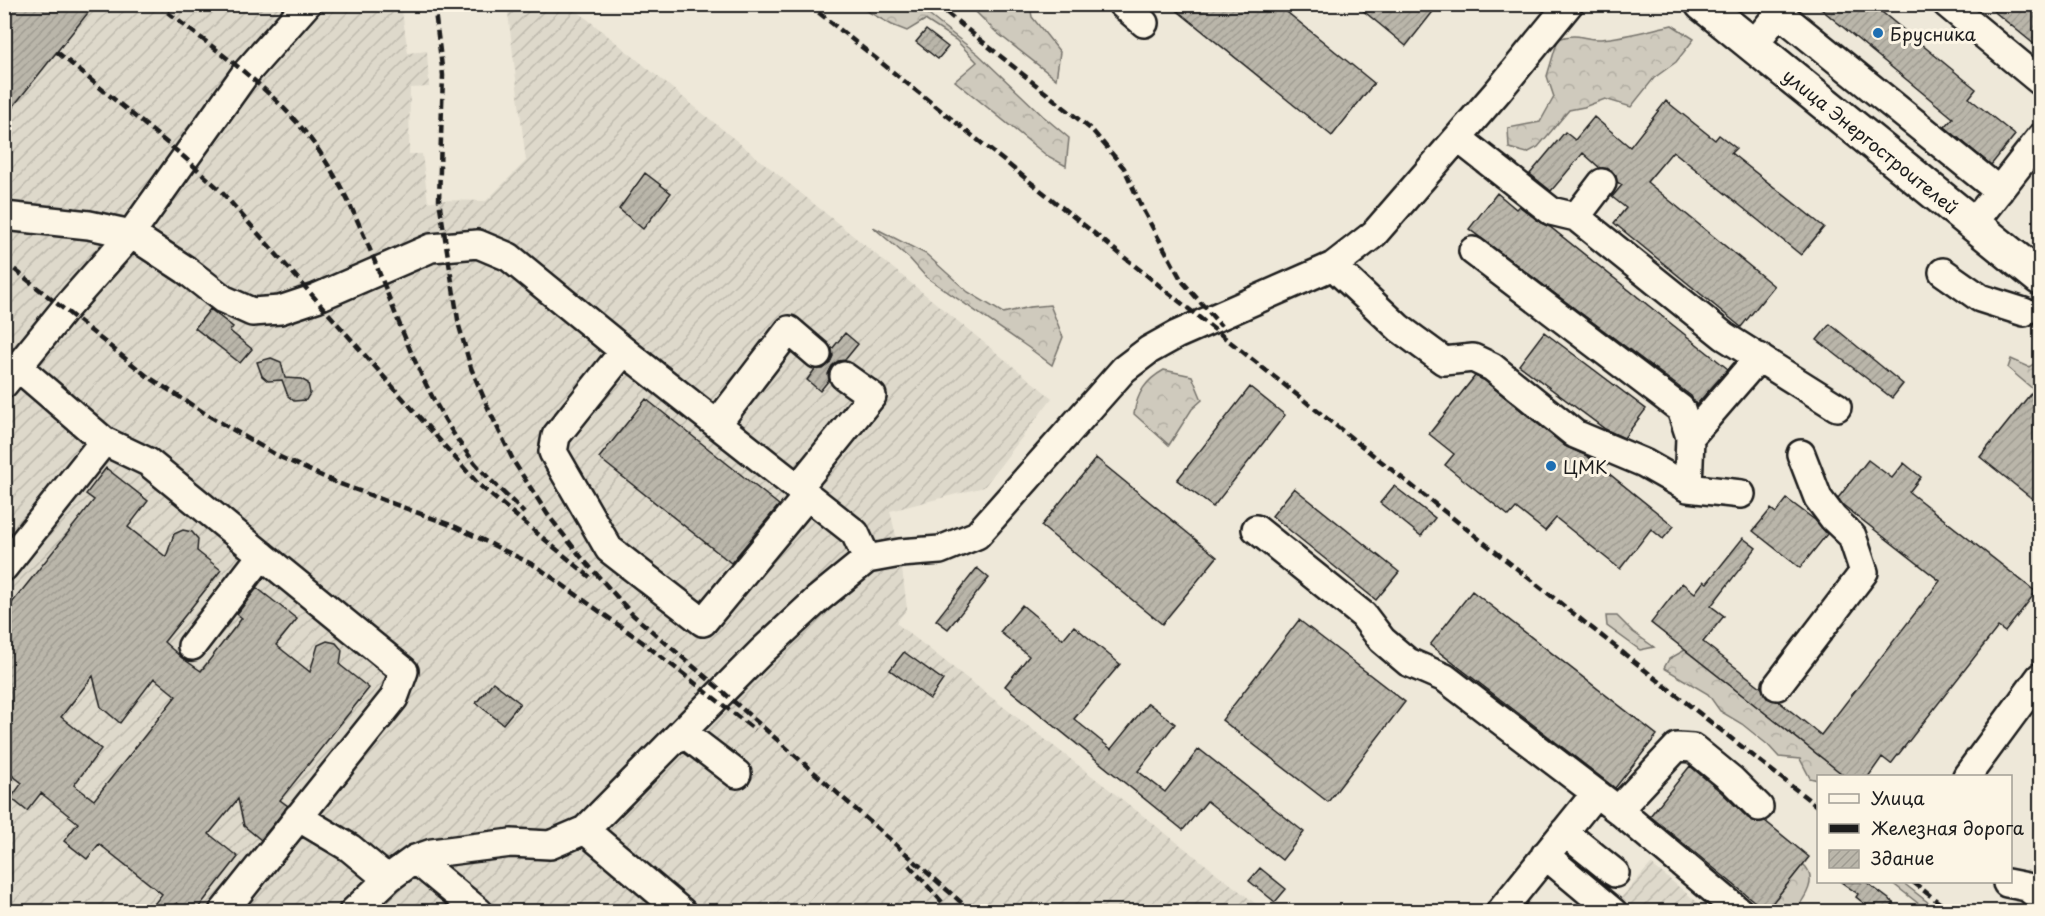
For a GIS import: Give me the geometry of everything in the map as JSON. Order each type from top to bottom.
[{"type":"main road","name":"улица Энергостроителей","points":[[1702,4],[2040,278]]},
{"type":"lane","points":[[223,912],[394,698],[404,671],[148,462],[104,441],[11,376],[64,310],[131,234],[245,74],[307,4]]},
{"type":"lane","points":[[1122,4],[1144,22]]},
{"type":"lane","points":[[353,912],[390,876],[415,859],[432,853],[511,843],[550,845],[585,830],[761,652],[818,599],[867,559],[900,553],[940,550],[977,535],[1124,369],[1149,350],[1176,335],[1333,266],[1374,234],[1458,138],[1569,4]]},
{"type":"lane","points":[[1947,4],[2040,81]]},
{"type":"lane","points":[[1753,45],[1779,13],[1999,191]]},
{"type":"lane","points":[[1458,138],[1551,211],[1576,217],[1724,336],[1836,407]]},
{"type":"lane","points":[[1973,224],[2040,138]]},
{"type":"lane","points":[[1576,217],[1602,183]]},
{"type":"lane","points":[[4,216],[89,225],[131,234],[186,270],[223,299],[252,312],[280,309],[316,298],[431,248],[478,244],[509,257],[855,533],[867,559]]},
{"type":"lane","points":[[1473,250],[1681,409],[1690,437],[1688,488]]},
{"type":"lane","points":[[1333,266],[1399,328],[1444,361],[1473,358],[1492,367],[1575,434],[1644,463],[1688,488],[1741,494]]},
{"type":"lane","points":[[1943,272],[1980,298],[2024,312]]},
{"type":"lane","points":[[717,424],[789,330],[817,354]]},
{"type":"lane","points":[[624,351],[556,436],[553,452],[609,549],[703,622],[803,492],[872,396],[844,376]]},
{"type":"lane","points":[[1690,437],[1759,357]]},
{"type":"lane","points":[[4,567],[104,441]]},
{"type":"lane","points":[[1777,686],[1864,572],[1852,536],[1833,518],[1818,498],[1801,454]]},
{"type":"lane","points":[[1256,529],[1363,615],[1382,640],[1408,662],[1446,678],[1618,810],[1740,912]]},
{"type":"lane","points":[[192,646],[262,555]]},
{"type":"lane","points":[[1967,775],[2040,677]]},
{"type":"lane","points":[[682,732],[737,774]]},
{"type":"lane","points":[[1618,810],[1677,747],[1693,748],[1732,780],[1759,807]]},
{"type":"lane","points":[[1500,912],[1595,794]]},
{"type":"lane","points":[[298,817],[350,848],[379,872],[390,876]]},
{"type":"lane","points":[[585,830],[682,912]]},
{"type":"lane","points":[[1564,832],[1615,873]]},
{"type":"lane","points":[[1545,855],[1613,912]]},
{"type":"lane","points":[[415,859],[479,912]]},
{"type":"lane","points":[[2007,883],[2027,887],[2040,898]]},
{"type":"shaded area","points":[[5,4],[401,5],[408,53],[427,51],[429,87],[410,88],[409,154],[422,154],[428,202],[439,200],[486,201],[526,161],[507,5],[570,5],[1052,398],[984,487],[890,511],[900,553],[907,609],[896,623],[1265,911],[5,912]]},
{"type":"shaded area","points":[[1651,864],[1708,911],[1608,912]]},
{"type":"green space","points":[[856,5],[916,5],[978,54],[1069,138],[1066,166],[1046,155],[955,81],[977,62],[956,40],[925,20],[907,31]]},
{"type":"green space","points":[[969,5],[1030,5],[1032,17],[1060,52],[1056,79],[996,32]]},
{"type":"green space","points":[[1672,25],[1694,39],[1676,62],[1654,78],[1631,107],[1605,99],[1569,110],[1538,147],[1527,153],[1509,148],[1508,128],[1540,122],[1554,97],[1547,76],[1558,39],[1571,36],[1610,38]]},
{"type":"green space","points":[[873,227],[926,254],[968,292],[1003,313],[1050,305],[1063,337],[1052,365],[926,277],[910,259]]},
{"type":"green space","points":[[2011,359],[2029,367],[2040,360],[2040,395],[2008,368]]},
{"type":"green space","points":[[1164,370],[1192,376],[1202,400],[1192,409],[1169,445],[1134,414],[1143,388]]},
{"type":"green space","points":[[1606,616],[1617,616],[1633,632],[1654,647],[1640,650],[1607,626]]},
{"type":"green space","points":[[1685,650],[1846,775],[1817,775],[1817,780],[1810,778],[1800,759],[1779,757],[1742,724],[1720,711],[1708,694],[1664,668],[1669,659]]},
{"type":"green space","points":[[1803,864],[1810,875],[1809,888],[1795,911],[1766,911]]},
{"type":"green space","points":[[1892,883],[1903,883],[1939,911],[1928,911]]},
{"type":"building","points":[[4,4],[95,4],[4,118]]},
{"type":"building","points":[[1169,4],[1277,4],[1374,83],[1332,136]]},
{"type":"building","points":[[1355,4],[1439,4],[1406,46]]},
{"type":"building","points":[[1815,4],[1872,4],[1976,89],[1969,98],[2015,135],[1991,165],[1945,127],[1953,118]]},
{"type":"building","points":[[1985,4],[2040,4],[2040,49]]},
{"type":"building","points":[[926,30],[948,47],[938,59],[916,42]]},
{"type":"building","points":[[1666,101],[1715,140],[1719,135],[1736,148],[1731,153],[1824,227],[1801,255],[1673,151],[1647,182],[1774,286],[1741,327],[1614,223],[1626,208],[1612,197],[1622,185],[1617,182],[1611,170],[1600,168],[1583,153],[1551,191],[1530,174],[1565,132],[1575,140],[1594,117],[1630,147]]},
{"type":"building","points":[[645,173],[671,193],[643,229],[619,209]]},
{"type":"building","points":[[1497,193],[1516,209],[1519,206],[1550,227],[1728,369],[1696,405],[1691,396],[1469,229]]},
{"type":"building","points":[[210,309],[233,327],[230,331],[252,349],[240,363],[195,328]]},
{"type":"building","points":[[1830,324],[1903,384],[1892,398],[1817,340]]},
{"type":"building","points":[[1544,332],[1646,409],[1624,438],[1605,429],[1519,365]]},
{"type":"building","points":[[845,333],[858,344],[845,360],[838,361],[832,366],[828,374],[829,380],[820,391],[807,380],[815,369],[823,369],[829,364],[833,356],[832,349]]},
{"type":"building","points":[[271,358],[281,362],[285,378],[301,379],[308,383],[310,393],[306,400],[294,401],[288,396],[282,380],[268,381],[262,376],[257,362]]},
{"type":"building","name":"ЦМК","points":[[1475,376],[1484,380],[1565,446],[1587,456],[1674,526],[1663,539],[1651,529],[1620,569],[1556,518],[1545,531],[1516,508],[1509,516],[1445,465],[1454,454],[1429,434]]},
{"type":"building","points":[[2040,382],[2040,505],[1980,457]]},
{"type":"building","points":[[1250,387],[1285,415],[1213,507],[1177,480]]},
{"type":"building","points":[[646,399],[779,505],[731,563],[599,458]]},
{"type":"building","points":[[1096,458],[1217,557],[1162,624],[1041,526]]},
{"type":"building","points":[[1868,460],[1892,478],[1904,463],[1921,477],[1909,492],[2036,592],[2005,632],[1998,627],[1891,764],[1882,757],[1869,775],[1843,775],[1651,623],[1682,583],[1695,593],[1704,581],[1707,583],[1743,538],[1756,548],[1711,606],[1724,616],[1703,642],[1762,688],[1767,698],[1778,701],[1821,735],[1940,581],[1843,505],[1838,498]]},
{"type":"building","points":[[106,468],[148,501],[128,527],[166,557],[174,534],[183,530],[192,532],[198,539],[197,551],[221,570],[164,642],[182,658],[201,671],[242,618],[237,614],[257,588],[297,619],[276,645],[310,672],[318,645],[327,641],[336,643],[342,650],[340,665],[369,688],[280,800],[288,806],[261,840],[244,826],[238,799],[209,834],[238,857],[195,912],[188,912],[177,903],[169,912],[148,912],[162,894],[99,844],[87,859],[64,841],[78,823],[41,793],[27,811],[11,798],[22,783],[4,769],[4,613],[94,500],[86,494]],"holes":[[[93,676],[101,707],[120,723],[154,678],[176,696],[94,800],[74,785],[101,749],[61,717]]]},
{"type":"building","points":[[1394,486],[1435,518],[1421,536],[1380,503]]},
{"type":"building","points":[[1294,488],[1399,572],[1376,600],[1272,516]]},
{"type":"building","points":[[1787,499],[1815,520],[1827,534],[1800,568],[1753,531],[1771,509],[1776,513]]},
{"type":"building","points":[[977,568],[989,578],[948,629],[936,620]]},
{"type":"building","points":[[1472,591],[1657,735],[1615,788],[1430,645]]},
{"type":"building","points":[[1022,605],[1063,639],[1074,626],[1120,664],[1074,719],[1111,749],[1148,703],[1175,724],[1138,771],[1165,792],[1199,749],[1304,832],[1282,860],[1207,801],[1183,830],[1005,686],[1029,656],[1000,632]]},
{"type":"building","points":[[1299,620],[1405,702],[1328,802],[1222,720]]},
{"type":"building","points":[[904,652],[943,680],[930,699],[890,670]]},
{"type":"building","points":[[493,682],[520,703],[503,724],[476,703]]},
{"type":"building","points":[[1690,766],[1748,818],[1756,822],[1765,821],[1809,857],[1766,911],[1650,816]]},
{"type":"building","points":[[1260,868],[1286,889],[1275,902],[1249,881]]},
{"type":"building","points":[[1842,883],[1867,883],[1894,903],[1888,912],[1875,912],[1856,897],[1858,894]]},
{"type":"railway","points":[[157,4],[247,74],[307,134],[340,186],[355,216],[419,370],[442,414],[474,462],[524,513]]},
{"type":"railway","points":[[434,4],[443,75],[439,200],[459,326],[471,368],[514,462],[548,515],[581,557],[633,615],[972,912]]},
{"type":"railway","points":[[808,4],[1205,322],[1817,806]]},
{"type":"railway","points":[[936,4],[1093,131],[1124,168],[1144,212],[1182,281],[1221,326]]},
{"type":"railway","points":[[57,52],[184,157],[219,189],[479,485],[590,577]]},
{"type":"railway","points":[[4,261],[147,376],[278,456],[335,482],[456,527],[536,566],[641,641],[755,730]]},
{"type":"railway","points":[[909,865],[951,912]]},
{"type":"railway","points":[[1914,883],[1951,912]]},
{"type":"place","name":"Брусника","points":[[1878,33]]},
{"type":"place","name":"ЦМК","points":[[1551,466]]}]
